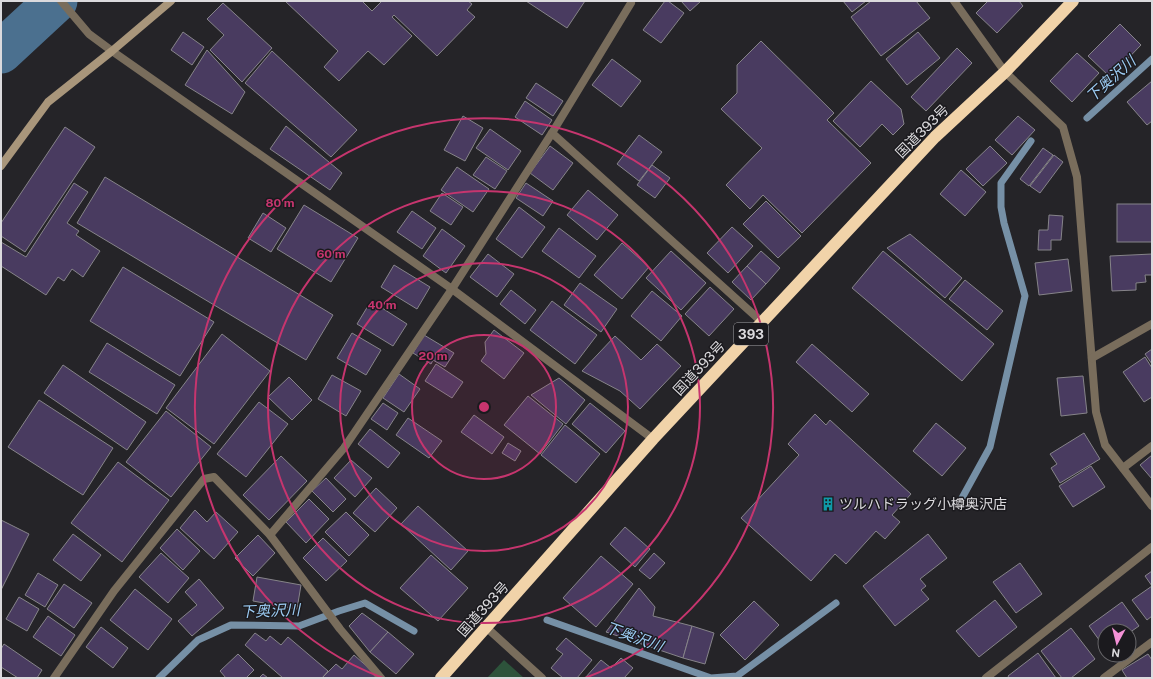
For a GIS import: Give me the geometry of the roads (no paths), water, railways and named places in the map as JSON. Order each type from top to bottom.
[{"type":"highway","name":"国道393号","points":[[441,678],[487,628],[653,439],[934,137],[1005,72],[1073,1]]},
{"type":"street","points":[[62,1],[90,34],[112,52],[452,289],[653,439]]},
{"type":"street","points":[[1,166],[48,102],[112,52],[171,1]]},
{"type":"street","points":[[954,1],[1005,72],[1062,127],[1077,177],[1096,412],[1105,445],[1152,506]]},
{"type":"street","points":[[270,535],[344,448],[452,289],[552,133],[631,3]]},
{"type":"street","points":[[552,133],[762,322]]},
{"type":"street","points":[[1092,358],[1152,324]]},
{"type":"street","points":[[1123,468],[1152,446]]},
{"type":"street","points":[[54,678],[114,591],[204,479],[214,477],[270,535],[340,629],[381,678]]},
{"type":"street","points":[[989,677],[1152,547]]},
{"type":"street","points":[[487,628],[542,678]]},
{"type":"street","points":[[1104,678],[1152,642]]},
{"type":"waterway","points":[[1,52],[56,1]]},
{"type":"waterway","points":[[1,46],[4,49]]},
{"type":"waterway","name":"下奥沢川","points":[[1087,118],[1152,59]]},
{"type":"waterway","points":[[962,498],[990,447],[1025,296],[1004,223],[1001,207],[1001,183],[1031,141]]},
{"type":"waterway","name":"下奥沢川","points":[[159,678],[198,640],[231,625],[299,626],[365,603],[414,631]]},
{"type":"waterway","name":"下奥沢川","points":[[547,620],[711,678],[737,676],[836,603]]},
{"type":"place","name":"ツルハドラッグ小樽奥沢店","points":[[828,504]]}]
